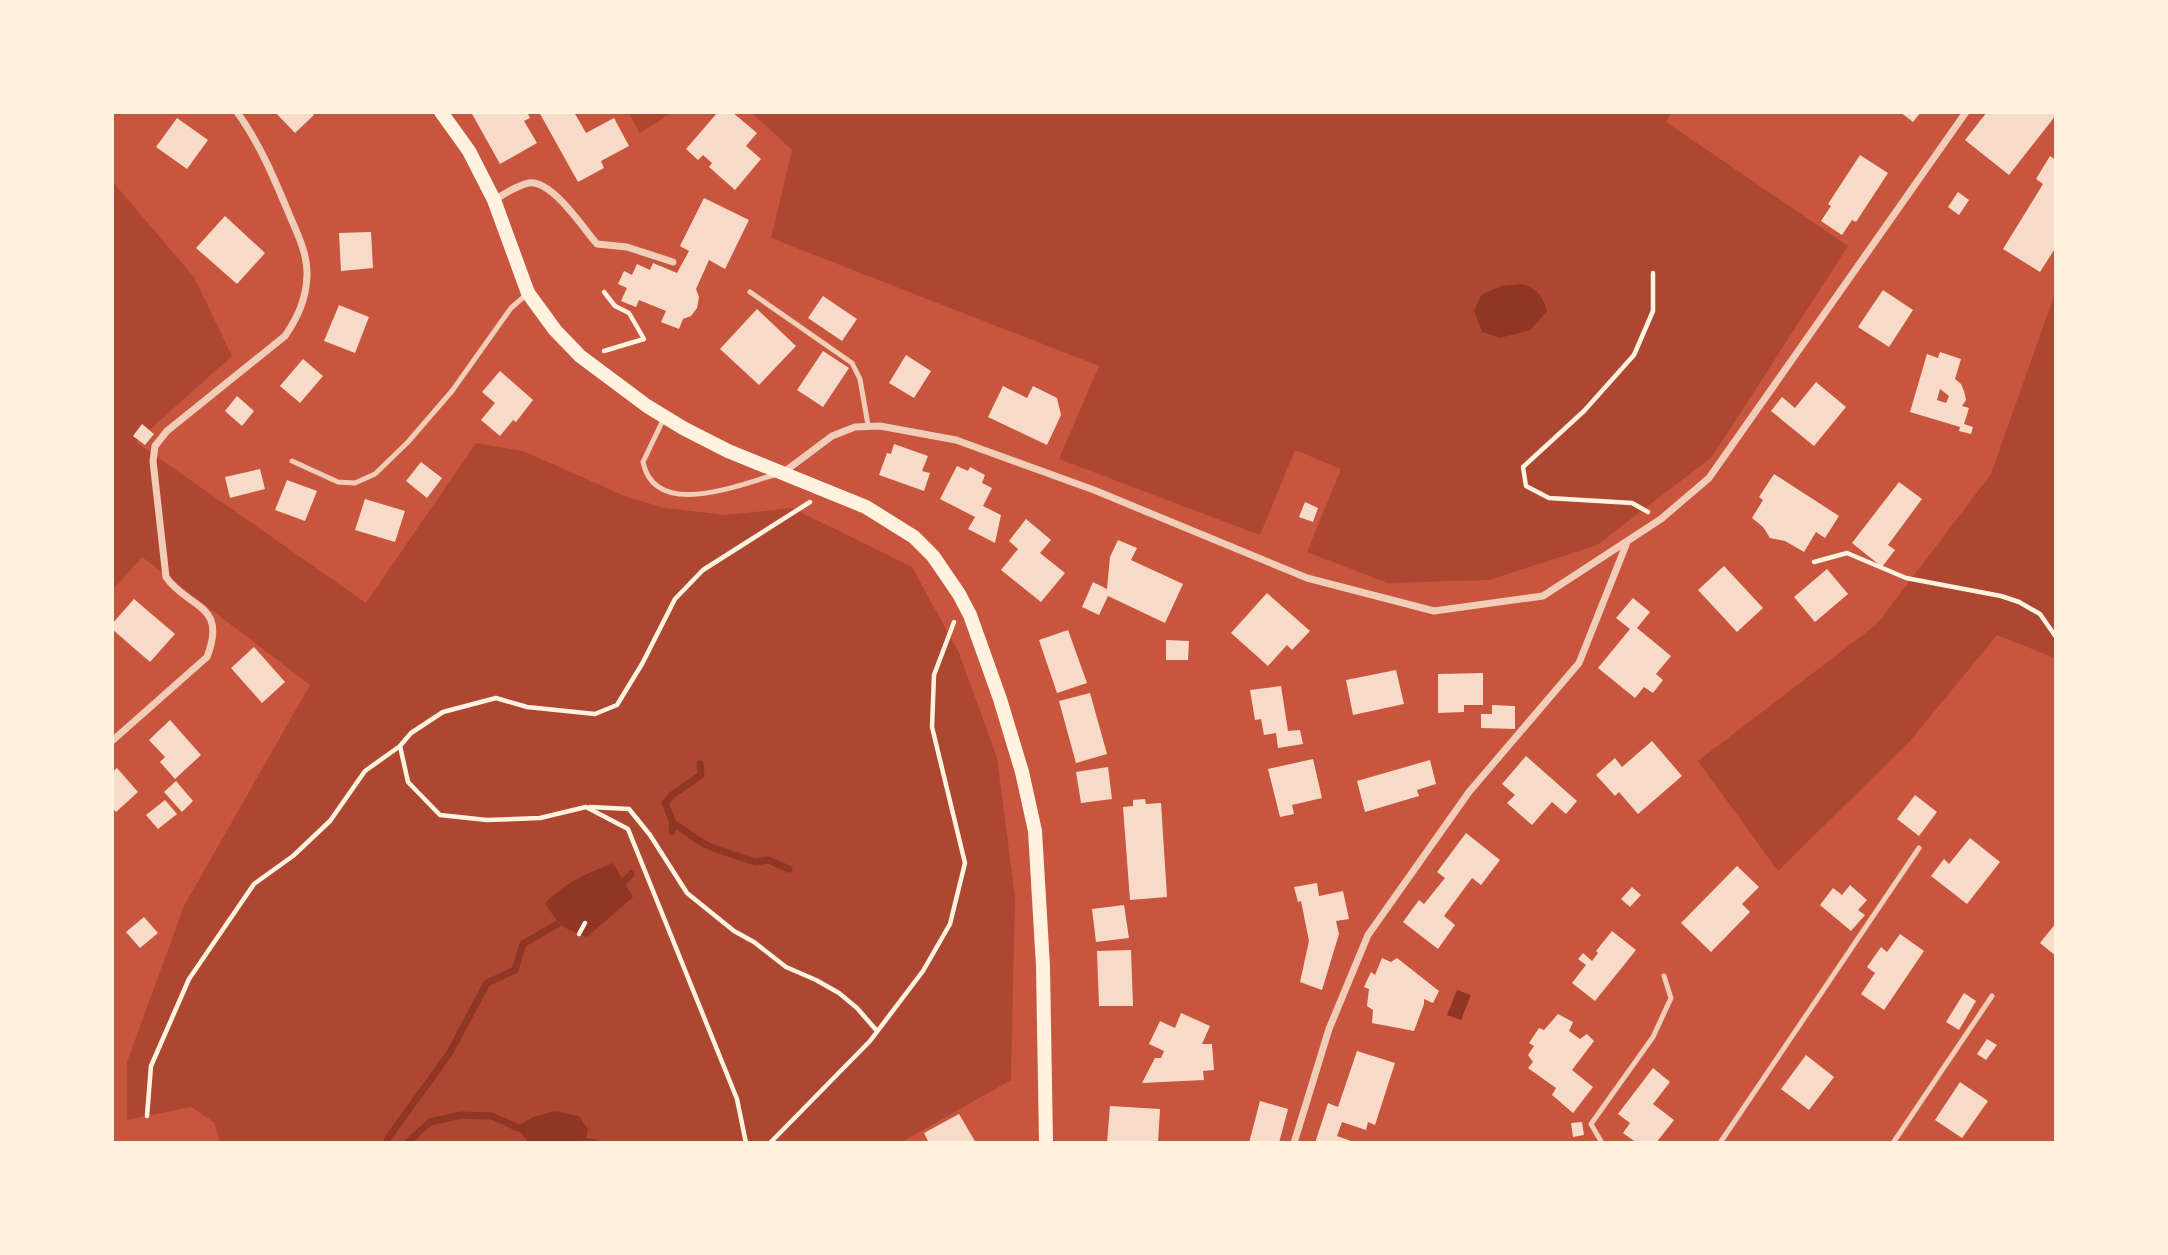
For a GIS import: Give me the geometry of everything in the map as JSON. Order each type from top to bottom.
[{"type":"main road","points":[[441,112],[469,150],[494,201],[528,293],[555,330],[580,356],[664,417],[727,451],[866,507],[914,537],[947,574],[970,615],[1004,712],[1022,772],[1035,831],[1043,966],[1046,1143]]},
{"type":"street","points":[[112,741],[207,657],[213,642],[213,629],[203,607],[171,584],[166,577],[153,461],[155,446],[167,430],[285,336],[298,317],[305,298],[307,273],[303,247],[267,160],[237,112]]},
{"type":"street","points":[[784,472],[832,436],[868,425],[956,440],[1094,490],[1307,578],[1434,611],[1543,596],[1626,544],[1661,519],[1709,478],[1966,112]]},
{"type":"street","points":[[494,201],[516,187],[535,183],[553,192],[597,244],[627,247],[673,262]]},
{"type":"street","points":[[1294,1143],[1329,1029],[1368,935],[1469,792],[1579,663],[1626,544]]},
{"type":"lane","points":[[750,292],[852,363],[860,379],[868,425]]},
{"type":"lane","points":[[292,461],[338,482],[355,483],[375,474],[408,442],[452,391],[511,308],[528,293]]},
{"type":"lane","points":[[664,417],[644,456],[644,469],[653,484],[663,490],[692,496],[784,472]]},
{"type":"lane","points":[[1720,1143],[1919,848]]},
{"type":"lane","points":[[1602,1143],[1591,1124],[1653,1037],[1671,998],[1664,976]]},
{"type":"lane","points":[[1893,1143],[1992,996]]},
{"type":"path","points":[[1653,273],[1653,311],[1634,355],[1584,411],[1523,467],[1526,486],[1549,498],[1632,503],[1661,519]]},
{"type":"path","points":[[596,353],[644,339],[629,313],[615,306],[604,292]]},
{"type":"path","points":[[147,1116],[150,1066],[189,979],[254,884],[293,856],[330,821],[365,771],[400,746],[411,733],[443,712],[496,698],[527,707],[595,714],[617,705],[642,664],[675,599],[703,570],[828,490]]},
{"type":"path","points":[[1814,562],[1847,553],[1906,578],[2010,599],[2039,614],[2056,637]]},
{"type":"path","points":[[770,1143],[870,1041],[923,971],[950,924],[965,863],[932,727],[934,675],[954,620],[970,615]]},
{"type":"path","points":[[400,746],[408,782],[440,815],[487,820],[540,818],[586,807],[629,809],[650,835],[687,892],[734,931],[786,967],[816,979],[839,993],[857,1008],[877,1031]]},
{"type":"path","points":[[586,807],[628,829],[737,1099],[746,1143]]},
{"type":"path","points":[[579,934],[585,923]]},
{"type":"shaded area","points":[[628,112],[673,112],[640,133]]},
{"type":"shaded area","points":[[751,112],[1672,112],[1666,122],[1848,246],[1712,457],[1597,545],[1489,580],[1388,583],[1307,552],[1341,469],[1295,450],[1260,535],[1059,459],[1099,366],[771,238],[792,150]]},
{"type":"shaded area","points":[[112,181],[194,277],[232,356],[136,442],[366,603],[476,443],[523,451],[627,497],[665,508],[726,515],[792,508],[912,567],[959,653],[997,758],[1015,897],[1011,1080],[900,1143],[580,1143],[585,1141],[579,1117],[555,1111],[517,1128],[529,1143],[220,1143],[214,1122],[191,1107],[127,1120],[127,1062],[184,906],[310,685],[142,557],[112,591]],"holes":[[[606,918],[587,936],[570,931]]]},
{"type":"shaded area","points":[[1521,284],[1538,293],[1547,311],[1530,330],[1500,338],[1482,332],[1474,311],[1481,295],[1501,286]]},
{"type":"shaded area","points":[[2056,290],[2056,656],[2055,658],[1997,635],[1910,741],[1778,871],[1698,761],[1877,624],[1991,474]]},
{"type":"shaded area","points":[[613,863],[633,897],[587,937],[562,925],[545,903],[568,884]]},
{"type":"shaded area","points":[[1457,990],[1471,995],[1461,1020],[1447,1015]]},
{"type":"shaded area","points":[[555,1111],[579,1116],[588,1130],[585,1141],[529,1143],[516,1127],[533,1117]]},
{"type":"building","points":[[275,112],[311,112],[314,115],[295,133]]},
{"type":"building","points":[[471,112],[527,112],[530,118],[524,121],[537,143],[500,164]]},
{"type":"building","points":[[539,112],[574,112],[586,133],[614,118],[629,146],[601,161],[604,168],[578,182]]},
{"type":"building","points":[[718,112],[732,112],[757,133],[746,146],[761,159],[735,190],[709,167],[712,163],[703,155],[698,160],[686,149]]},
{"type":"building","points":[[1900,112],[1921,112],[1913,122]]},
{"type":"building","points":[[1987,112],[2056,112],[2056,115],[2009,175],[1965,140]]},
{"type":"building","points":[[177,118],[208,140],[187,169],[156,147]]},
{"type":"building","points":[[1860,155],[1888,173],[1856,222],[1852,220],[1842,235],[1821,221],[1831,206],[1828,204]]},
{"type":"building","points":[[2050,156],[2056,160],[2056,247],[2040,272],[2003,249],[2043,184],[2036,179]]},
{"type":"building","points":[[1958,192],[1969,200],[1959,215],[1948,207]]},
{"type":"building","points":[[704,198],[749,220],[725,269],[709,260],[696,289],[699,297],[697,308],[691,316],[683,319],[679,329],[661,322],[666,311],[639,300],[636,307],[621,301],[627,288],[618,284],[624,271],[632,275],[637,264],[650,270],[653,263],[677,273],[689,251],[680,246]]},
{"type":"building","points":[[225,216],[265,253],[237,284],[196,248]]},
{"type":"building","points":[[371,232],[373,268],[341,271],[339,233]]},
{"type":"building","points":[[1883,290],[1913,310],[1889,347],[1858,327]]},
{"type":"building","points":[[823,296],[857,319],[842,341],[808,318]]},
{"type":"building","points":[[339,305],[369,317],[355,353],[324,341]]},
{"type":"building","points":[[757,309],[796,346],[759,385],[720,349]]},
{"type":"building","points":[[823,351],[849,368],[823,407],[797,390]]},
{"type":"building","points":[[1940,352],[1961,359],[1955,379],[1964,391],[1966,400],[1962,406],[1969,408],[1964,424],[1973,427],[1971,434],[1959,431],[1960,427],[1910,412],[1927,354],[1938,358]],"holes":[[[1940,389],[1949,396],[1946,403],[1937,400]]]},
{"type":"building","points":[[906,355],[931,371],[914,398],[889,383]]},
{"type":"building","points":[[303,359],[323,376],[300,403],[280,386]]},
{"type":"building","points":[[500,371],[533,400],[516,422],[513,420],[500,436],[481,420],[495,403],[482,392]]},
{"type":"building","points":[[1816,382],[1846,407],[1814,446],[1771,411],[1782,397],[1795,408]]},
{"type":"building","points":[[1003,386],[1027,398],[1033,386],[1057,398],[1061,415],[1047,445],[988,417]]},
{"type":"building","points":[[237,396],[254,411],[242,426],[225,411]]},
{"type":"building","points":[[142,424],[154,434],[145,445],[133,436]]},
{"type":"building","points":[[894,444],[928,456],[922,471],[930,473],[924,491],[879,475],[887,453],[891,454]]},
{"type":"building","points":[[421,462],[442,478],[427,498],[406,481]]},
{"type":"building","points":[[957,466],[968,471],[970,467],[985,475],[982,483],[992,488],[983,506],[1001,515],[995,543],[968,529],[975,517],[940,499]]},
{"type":"building","points":[[260,469],[265,489],[230,498],[225,477]]},
{"type":"building","points":[[1774,474],[1839,516],[1825,538],[1816,532],[1804,552],[1785,541],[1770,538],[1763,527],[1752,518],[1763,500],[1759,497]]},
{"type":"building","points":[[287,480],[317,491],[305,521],[275,510]]},
{"type":"building","points":[[1899,482],[1922,499],[1888,545],[1895,550],[1882,567],[1852,543]]},
{"type":"building","points":[[365,499],[405,511],[395,542],[355,530]]},
{"type":"building","points":[[1305,502],[1318,508],[1313,522],[1299,517]]},
{"type":"building","points":[[1026,519],[1051,540],[1040,553],[1065,573],[1041,602],[1001,570],[1018,549],[1009,541]]},
{"type":"building","points":[[1118,540],[1137,548],[1131,560],[1183,584],[1165,623],[1108,596],[1099,615],[1082,607],[1093,582],[1107,589],[1110,557]]},
{"type":"building","points":[[1724,566],[1763,608],[1737,632],[1698,590]]},
{"type":"building","points":[[1827,569],[1848,594],[1815,622],[1794,597]]},
{"type":"building","points":[[1267,593],[1310,631],[1292,650],[1287,645],[1268,666],[1231,633]]},
{"type":"building","points":[[1633,598],[1650,612],[1637,628],[1671,656],[1656,674],[1663,680],[1653,693],[1644,687],[1635,698],[1598,668],[1630,629],[1616,618]]},
{"type":"building","points":[[134,599],[175,634],[150,662],[112,629],[112,624]]},
{"type":"building","points":[[1068,630],[1087,683],[1057,693],[1039,640]]},
{"type":"building","points":[[1166,640],[1189,641],[1188,660],[1166,660]]},
{"type":"building","points":[[254,647],[285,682],[262,703],[231,668]]},
{"type":"building","points":[[1396,670],[1404,704],[1353,715],[1346,680]]},
{"type":"building","points":[[1483,673],[1483,705],[1464,705],[1464,712],[1438,713],[1438,674]]},
{"type":"building","points":[[1281,686],[1288,731],[1300,730],[1303,744],[1278,748],[1276,733],[1264,735],[1261,719],[1255,720],[1250,690]]},
{"type":"building","points":[[1090,693],[1107,754],[1076,763],[1059,701]]},
{"type":"building","points":[[1492,705],[1515,706],[1515,729],[1481,728],[1481,714],[1492,714]]},
{"type":"building","points":[[170,720],[201,755],[175,779],[160,762],[165,757],[149,740]]},
{"type":"building","points":[[1652,741],[1682,776],[1638,814],[1619,792],[1615,796],[1596,775],[1615,758],[1622,767]]},
{"type":"building","points":[[1526,756],[1577,801],[1566,814],[1552,802],[1532,825],[1507,803],[1515,795],[1502,784]]},
{"type":"building","points":[[1313,759],[1322,798],[1292,805],[1294,814],[1280,817],[1268,769]]},
{"type":"building","points":[[1430,760],[1436,784],[1417,790],[1419,796],[1365,812],[1357,781]]},
{"type":"building","points":[[1108,767],[1112,799],[1081,803],[1076,772]]},
{"type":"building","points":[[117,768],[138,792],[116,812],[112,808],[112,772]]},
{"type":"building","points":[[176,781],[193,801],[182,812],[164,792]]},
{"type":"building","points":[[1915,795],[1937,812],[1919,836],[1897,819]]},
{"type":"building","points":[[1145,799],[1146,804],[1161,803],[1167,897],[1130,900],[1123,807],[1133,806],[1133,800]]},
{"type":"building","points":[[165,800],[177,814],[158,829],[146,815]]},
{"type":"building","points":[[1466,833],[1500,860],[1481,885],[1472,878],[1444,916],[1455,925],[1438,949],[1403,922],[1419,900],[1424,904],[1445,878],[1437,872]]},
{"type":"building","points":[[1970,838],[2000,862],[1967,904],[1931,876],[1944,859],[1949,864]]},
{"type":"building","points":[[1737,866],[1759,887],[1742,904],[1750,912],[1711,952],[1681,923]]},
{"type":"building","points":[[1317,883],[1319,896],[1343,891],[1349,919],[1336,921],[1339,934],[1322,990],[1300,982],[1309,941],[1301,901],[1298,902],[1294,887]]},
{"type":"building","points":[[1850,885],[1867,900],[1858,910],[1865,915],[1851,931],[1820,905],[1833,888],[1842,895]]},
{"type":"building","points":[[1632,887],[1641,895],[1630,907],[1621,899]]},
{"type":"building","points":[[1124,905],[1129,938],[1096,942],[1092,909]]},
{"type":"building","points":[[144,917],[158,933],[140,948],[126,932]]},
{"type":"building","points":[[2056,923],[2056,956],[2040,943]]},
{"type":"building","points":[[1612,931],[1636,950],[1595,1001],[1572,983],[1586,965],[1578,959],[1583,953],[1592,961],[1598,953],[1596,951]]},
{"type":"building","points":[[1900,934],[1924,951],[1884,1010],[1861,994],[1875,973],[1867,967],[1881,947],[1887,952]]},
{"type":"building","points":[[1131,950],[1133,1006],[1099,1006],[1097,951]]},
{"type":"building","points":[[1382,958],[1391,962],[1397,958],[1439,991],[1433,1003],[1424,999],[1414,1031],[1372,1023],[1373,1010],[1367,1006],[1369,989],[1364,987],[1371,972],[1375,975]]},
{"type":"building","points":[[1964,993],[1976,1001],[1959,1030],[1946,1022]]},
{"type":"building","points":[[1181,1013],[1210,1026],[1202,1044],[1212,1044],[1214,1070],[1203,1071],[1204,1080],[1142,1083],[1155,1058],[1161,1058],[1164,1051],[1149,1044],[1160,1021],[1175,1028]]},
{"type":"building","points":[[1558,1014],[1573,1022],[1569,1031],[1580,1039],[1587,1034],[1594,1041],[1572,1070],[1593,1087],[1573,1113],[1552,1095],[1556,1088],[1528,1068],[1533,1062],[1528,1055],[1534,1046],[1529,1043],[1539,1028],[1544,1030]]},
{"type":"building","points":[[1987,1039],[1997,1045],[1986,1060],[1977,1054]]},
{"type":"building","points":[[1357,1051],[1395,1063],[1375,1125],[1368,1122],[1366,1130],[1342,1122],[1337,1136],[1351,1141],[1350,1143],[1315,1143],[1328,1103],[1338,1107]]},
{"type":"building","points":[[1806,1055],[1834,1077],[1809,1110],[1781,1089]]},
{"type":"building","points":[[1653,1068],[1670,1082],[1653,1104],[1674,1120],[1656,1143],[1637,1143],[1623,1133],[1630,1123],[1618,1114]]},
{"type":"building","points":[[1960,1082],[1988,1101],[1962,1138],[1935,1120]]},
{"type":"building","points":[[1260,1101],[1288,1109],[1279,1143],[1249,1143]]},
{"type":"building","points":[[1110,1106],[1160,1109],[1158,1143],[1107,1143]]},
{"type":"building","points":[[959,1114],[976,1143],[929,1143],[924,1133]]},
{"type":"building","points":[[1582,1122],[1584,1135],[1573,1137],[1571,1123]]},
{"type":"waterway","points":[[672,832],[673,823],[665,803],[701,775],[700,764]]},
{"type":"waterway","points":[[673,823],[704,844],[719,850],[755,862],[768,860],[789,869]]},
{"type":"waterway","points":[[619,886],[631,874]]},
{"type":"waterway","points":[[387,1143],[449,1054],[487,983],[515,970],[523,944],[564,920]]},
{"type":"waterway","points":[[407,1143],[430,1122],[461,1115],[492,1116],[525,1129]]},
{"type":"waterway","points":[[578,1140],[595,1143]]}]
